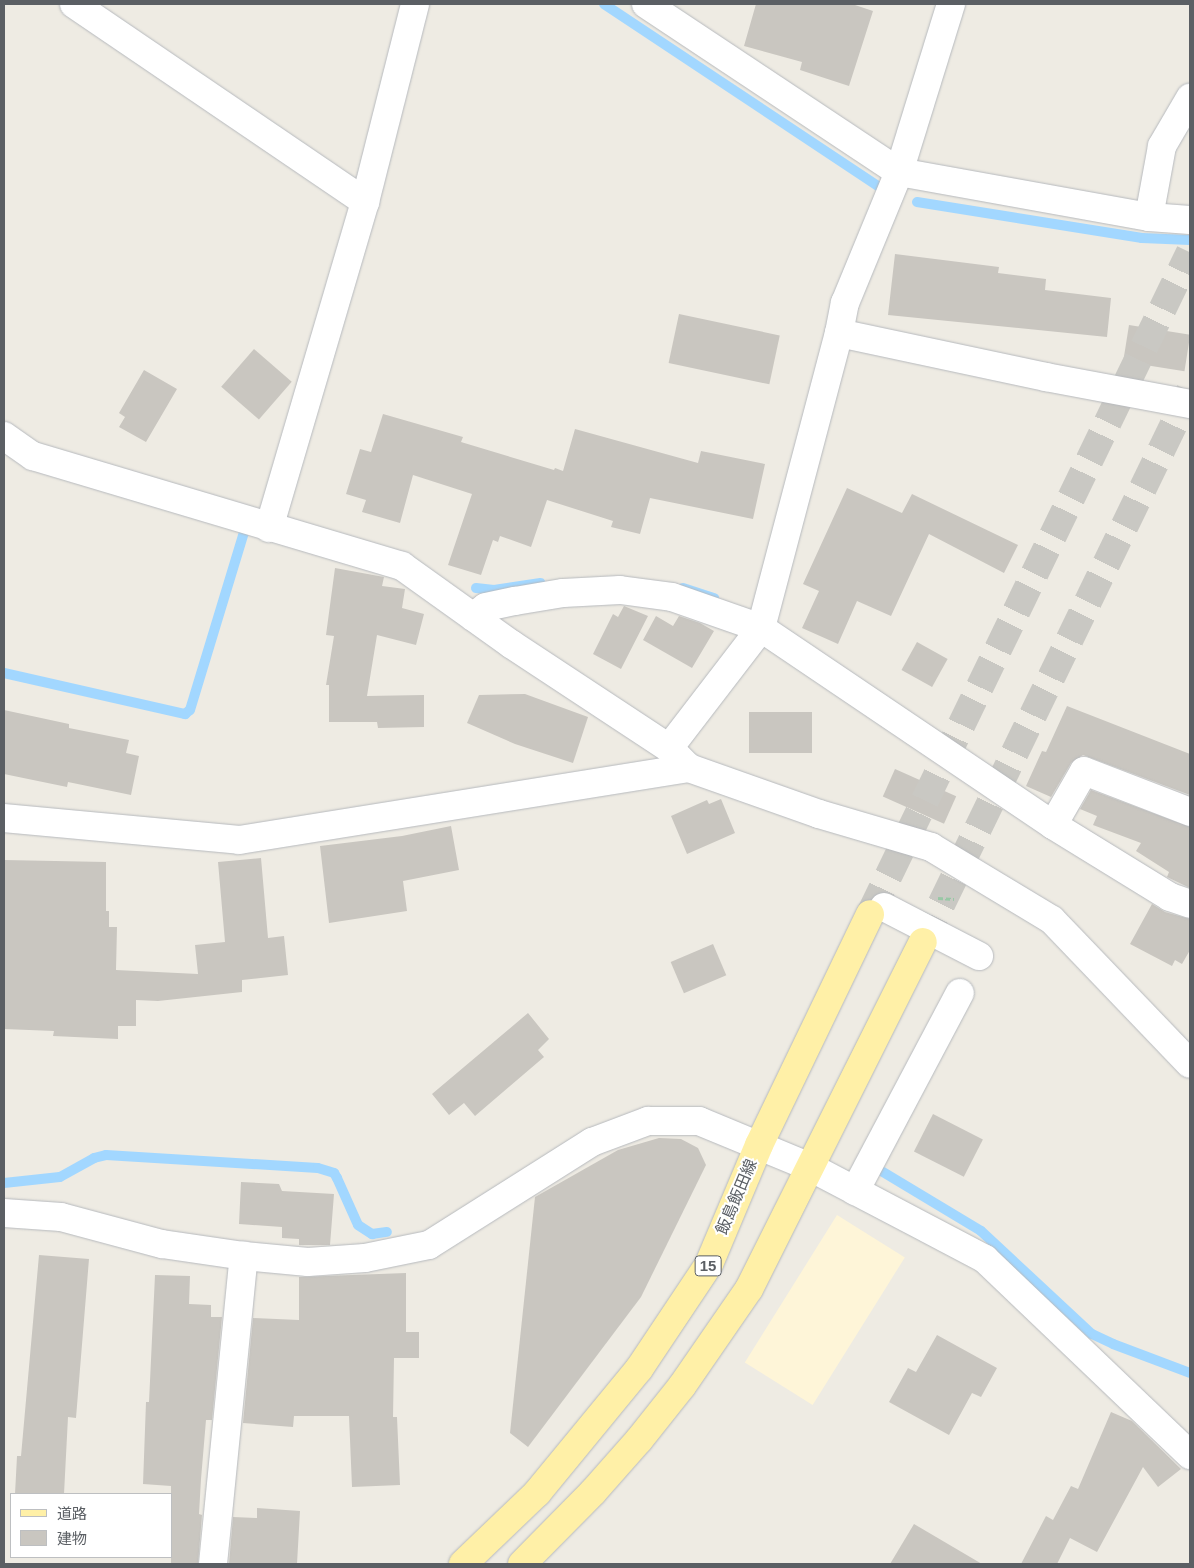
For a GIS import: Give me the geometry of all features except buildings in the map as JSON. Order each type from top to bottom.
[{"type":"main road","name":"飯島飯田線","points":[[463,1564],[537,1493],[639,1369],[709,1264],[759,1145],[877,911]]},
{"type":"main road","points":[[522,1564],[593,1492],[639,1440],[682,1386],[749,1290],[923,942]]},
{"type":"street","points":[[74,4],[365,202]]},
{"type":"street","points":[[270,528],[365,202],[415,4]]},
{"type":"street","points":[[646,4],[899,172],[1149,217],[1190,220]]},
{"type":"street","points":[[669,748],[761,628],[839,333],[845,302],[899,172],[951,4]]},
{"type":"street","points":[[1149,217],[1162,146],[1190,98]]},
{"type":"street","points":[[839,333],[1046,378],[1190,404]]},
{"type":"street","points":[[4,436],[33,456],[402,566],[473,617],[669,748],[690,768],[819,814],[931,847],[1052,920],[1190,1064]]},
{"type":"street","points":[[473,617],[486,607],[514,601],[563,593],[620,590],[672,597],[761,628],[1053,825],[1170,896],[1190,904]]},
{"type":"street","points":[[4,818],[239,840],[690,768]]},
{"type":"street","points":[[1053,825],[1084,771],[1190,812]]},
{"type":"street","points":[[877,911],[978,956]]},
{"type":"street","points":[[854,1191],[960,993]]},
{"type":"street","points":[[4,1213],[62,1217],[162,1244],[244,1256],[308,1262],[365,1258],[429,1245],[592,1142],[648,1121],[699,1121],[810,1167],[985,1259],[1190,1455]]},
{"type":"street","points":[[213,1564],[244,1256]]},
{"type":"path","points":[[931,898],[957,899]]},
{"type":"shaded area","points":[[837,1215],[905,1257],[813,1405],[745,1363]]},
{"type":"waterway","points":[[604,4],[878,186]]},
{"type":"waterway","points":[[917,202],[1142,238],[1190,240]]},
{"type":"waterway","points":[[4,673],[185,714],[190,710],[244,532]]},
{"type":"waterway","points":[[476,588],[494,590],[540,583]]},
{"type":"waterway","points":[[683,588],[714,598]]},
{"type":"waterway","points":[[4,1183],[60,1177],[94,1158],[106,1155],[318,1168],[334,1173],[358,1225],[372,1234],[387,1232]]},
{"type":"waterway","points":[[883,1172],[981,1231],[1092,1334],[1113,1344],[1190,1373]]},
{"type":"tunnel","points":[[870,914],[1190,252]]},
{"type":"tunnel","points":[[923,942],[1190,391]]}]
